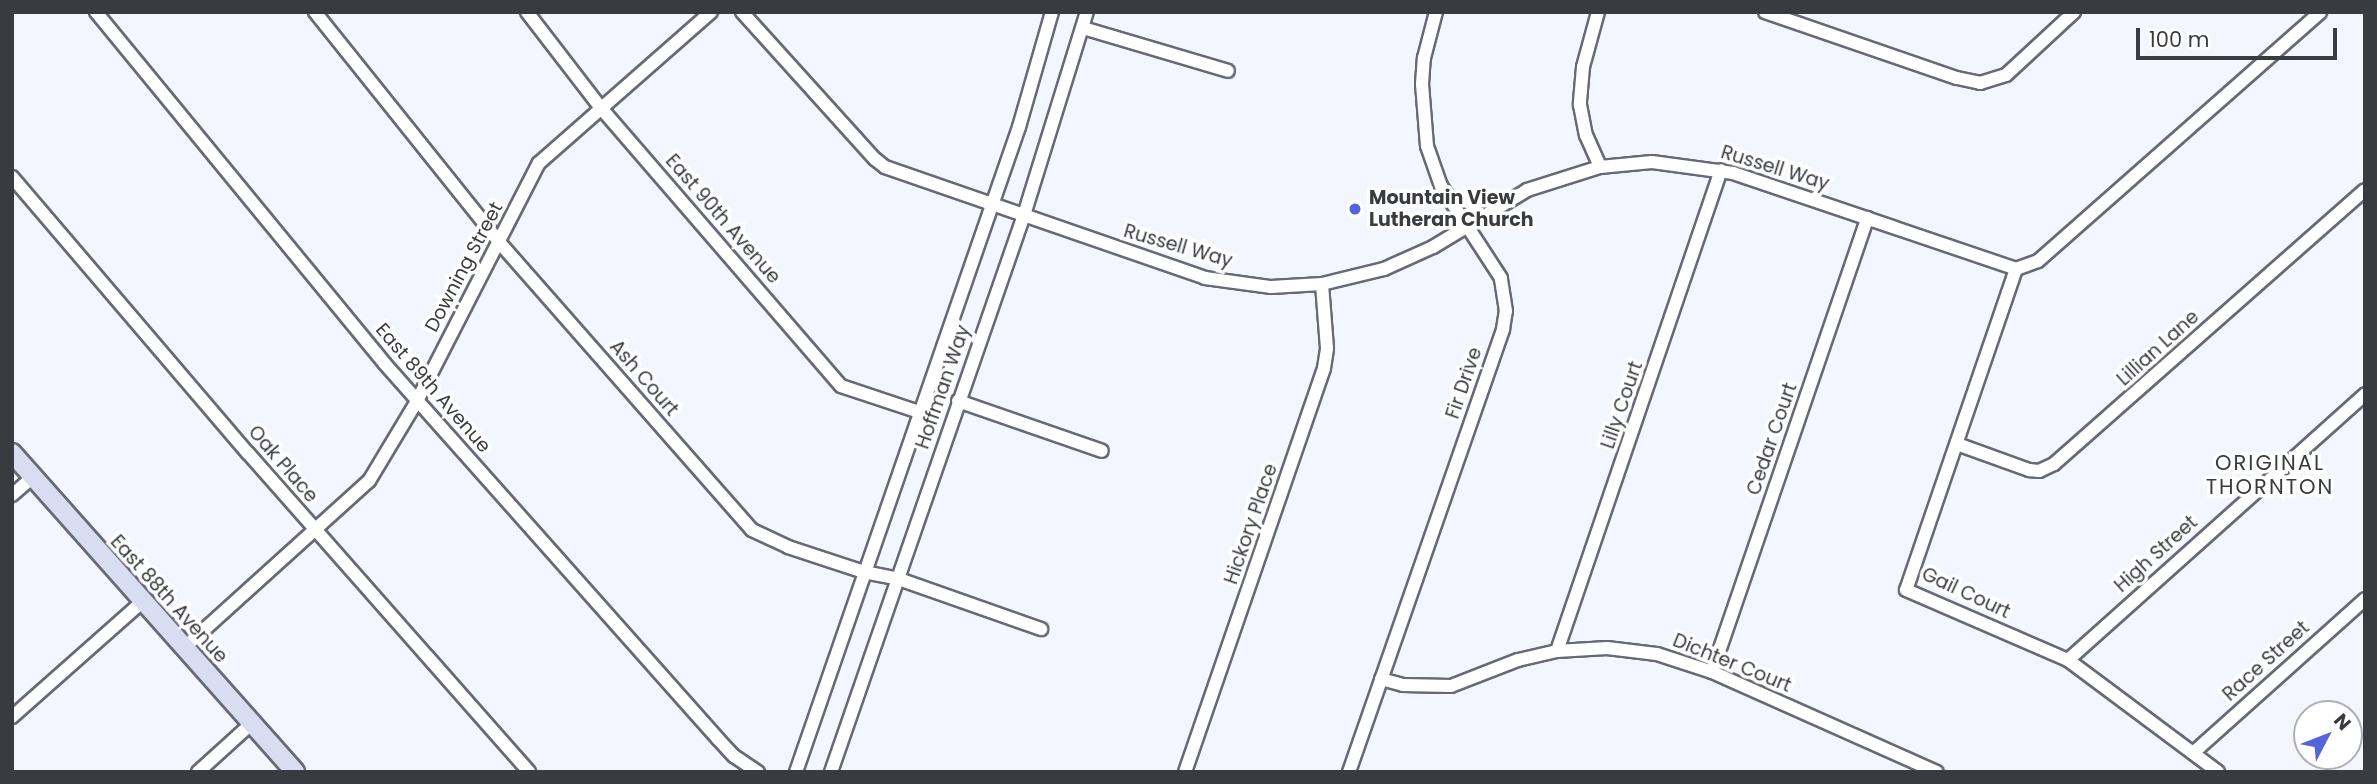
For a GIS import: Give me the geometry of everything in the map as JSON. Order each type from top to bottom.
[{"type":"main road","name":"East 88th Avenue","points":[[12,453],[295,772]]},
{"type":"street","name":"East 89th Avenue","points":[[96,12],[417,401],[718,739],[734,756],[758,772]]},
{"type":"street","name":"Ash Court","points":[[315,12],[499,242],[752,530],[770,541],[864,572],[896,578],[1041,629]]},
{"type":"street","name":"East 90th Avenue","points":[[527,12],[601,108],[841,386],[919,412]]},
{"type":"street","name":"Downing Street","points":[[185,647],[369,481],[417,401],[539,163],[711,12]]},
{"type":"street","name":"Russell Way","points":[[742,12],[875,159],[916,179],[1205,278],[1271,287],[1322,284],[1356,278],[1412,258],[1527,190],[1600,167],[1652,162],[1721,170],[2016,269]]},
{"type":"street","name":"Hoffman Way","points":[[796,772],[1019,127],[1052,12]]},
{"type":"street","name":"Hoffman Way","points":[[831,772],[1024,215],[1087,12]]},
{"type":"street","name":"Fir Drive","points":[[1349,772],[1503,329],[1506,298],[1500,278],[1441,186],[1428,154],[1423,126],[1424,58],[1436,12]]},
{"type":"street","points":[[1598,12],[1583,67],[1580,105],[1586,135],[1600,167]]},
{"type":"street","points":[[1765,12],[1956,78],[1980,83],[2006,75],[2074,12]]},
{"type":"street","points":[[2016,269],[2038,261],[2320,12]]},
{"type":"street","points":[[1083,28],[1228,71]]},
{"type":"street","name":"Lilly Court","points":[[1557,651],[1721,170]]},
{"type":"street","name":"Oak Place","points":[[12,177],[315,530],[529,772]]},
{"type":"street","name":"Lillian Lane","points":[[1957,444],[2029,470],[2039,471],[2054,464],[2365,190]]},
{"type":"street","name":"Cedar Court","points":[[1712,672],[1867,218]]},
{"type":"street","name":"Gail Court","points":[[2016,269],[1906,590],[2068,660],[2218,772]]},
{"type":"street","name":"Hickory Place","points":[[1185,772],[1320,382],[1327,348],[1322,284]]},
{"type":"street","name":"High Street","points":[[2068,660],[2365,394]]},
{"type":"street","points":[[958,401],[1102,452]]},
{"type":"street","points":[[12,495],[33,477]]},
{"type":"street","name":"Race Street","points":[[2193,753],[2365,599]]},
{"type":"street","points":[[12,717],[143,601]]},
{"type":"street","name":"Dichter Court","points":[[1381,679],[1403,685],[1451,686],[1518,660],[1557,651],[1627,649],[1670,657],[1712,672],[1937,772]]},
{"type":"street","points":[[198,772],[252,723]]},
{"type":"place","name":"Mountain View Lutheran Church","points":[[1355,209]]},
{"type":"district","name":"ORIGINAL THORNTON","points":[[2270,475]]}]
